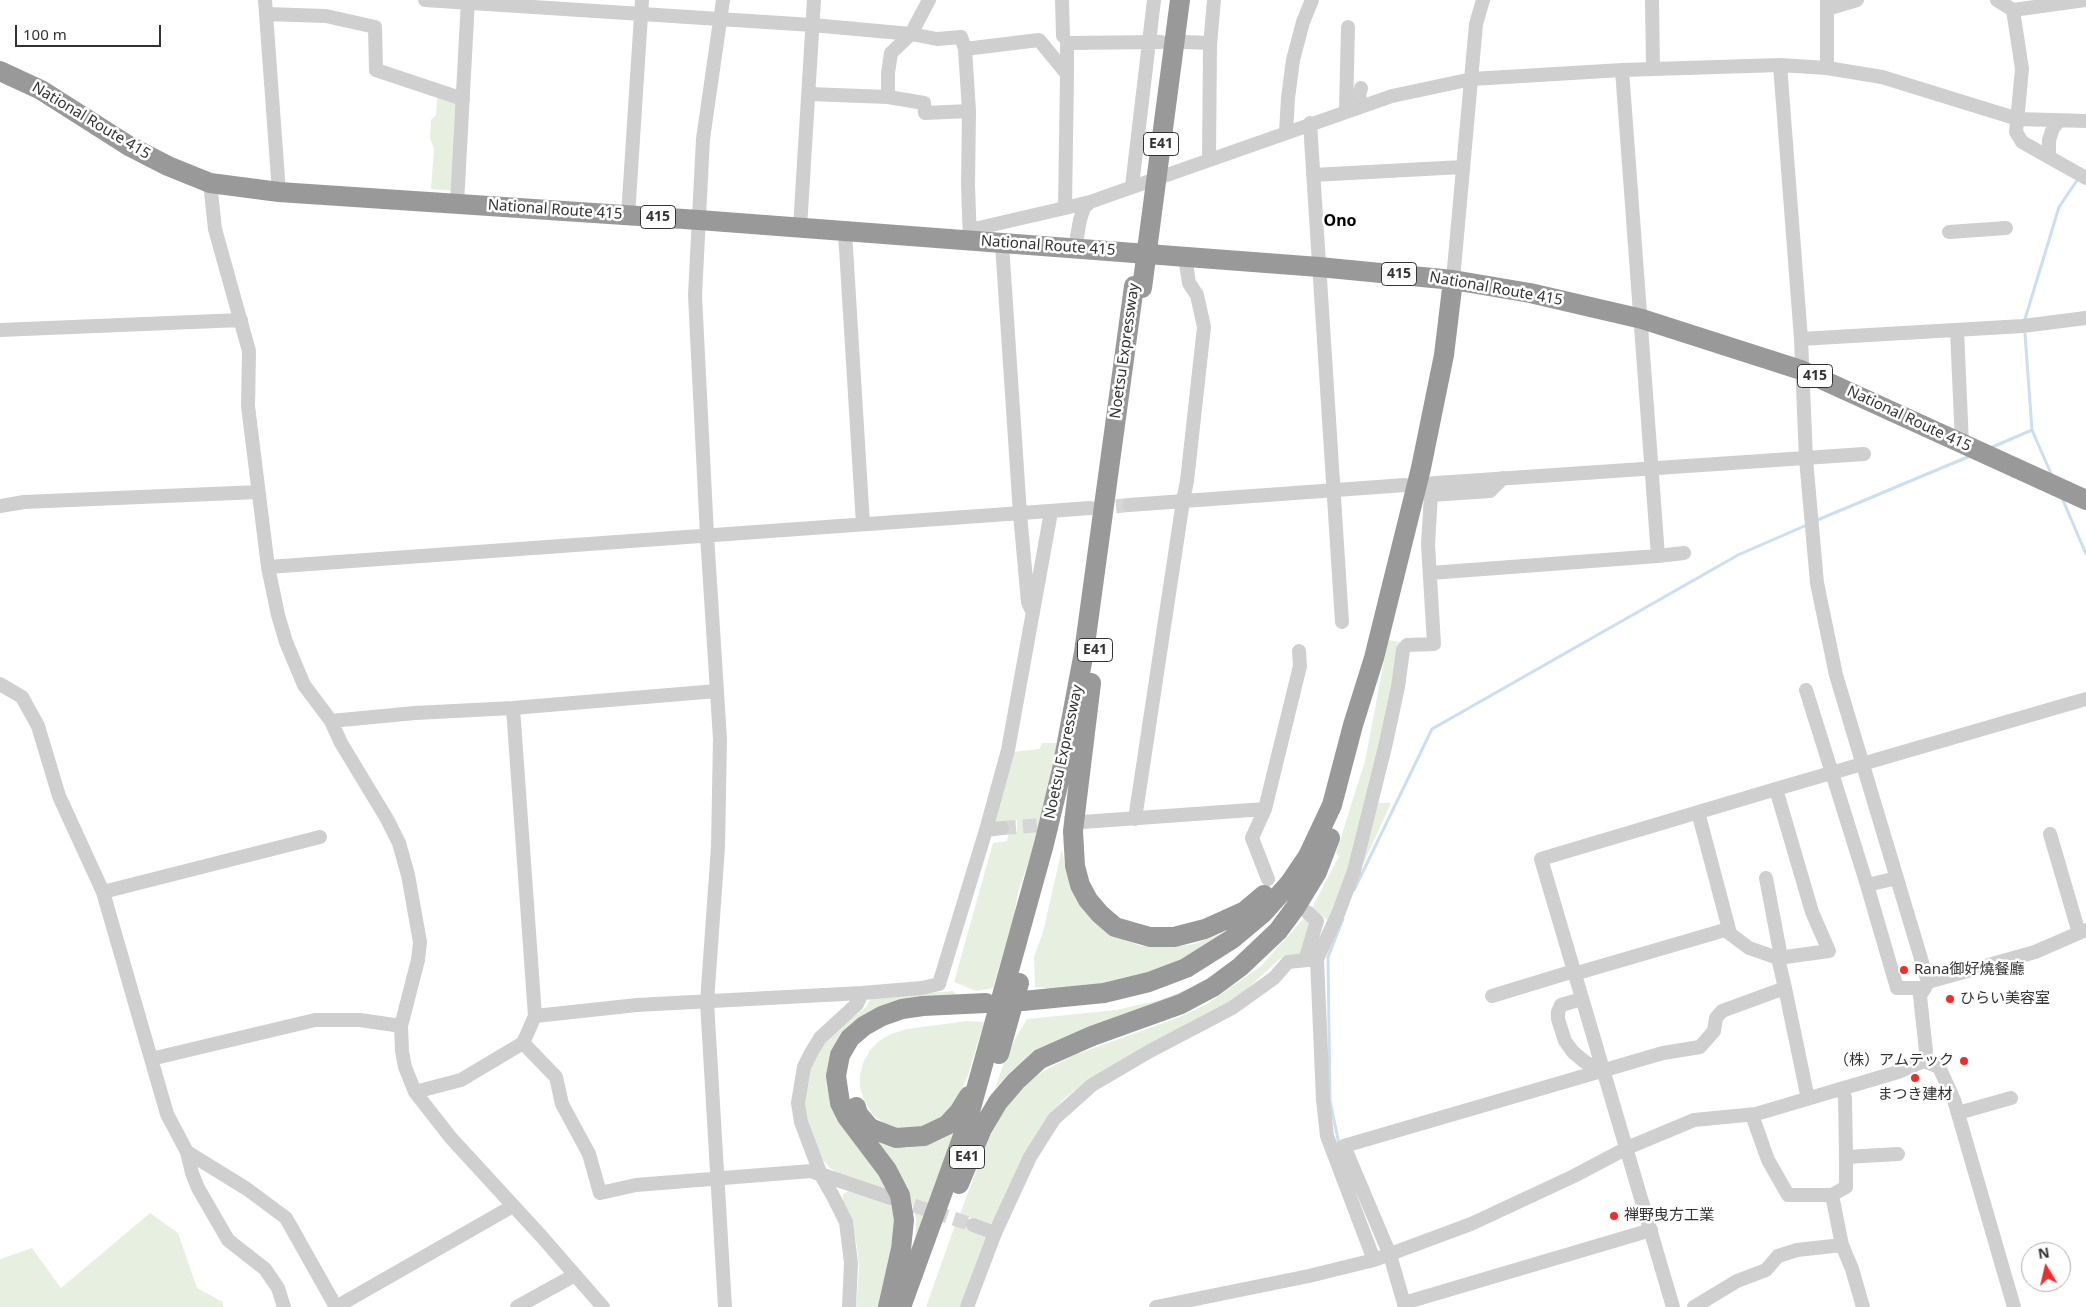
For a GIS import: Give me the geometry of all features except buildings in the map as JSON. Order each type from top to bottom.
[{"type":"highway","name":"Noetsu Expressway","points":[[901,1307],[960,1142],[979,1075],[1004,1007],[1061,819],[1094,653],[1172,0]]},
{"type":"highway","name":"Noetsu Expressway","points":[[913,1307],[959,1184],[1044,844],[1077,698],[1180,0]]},
{"type":"highway","name":"National Route 415","points":[[0,71],[41,90],[129,146],[168,166],[210,183],[279,192],[699,220],[845,232],[970,235],[1002,244],[1319,267],[1453,280],[1530,293],[1642,319],[1801,370],[2086,500]]},
{"type":"highway","points":[[959,1184],[982,1129],[998,1102],[1016,1081],[1040,1059],[1092,1036],[1181,1004],[1213,987],[1260,949],[1295,908],[1317,872],[1353,725],[1374,658],[1421,468],[1444,356],[1453,280]]},
{"type":"highway","points":[[1094,653],[1073,831],[1073,848],[1075,866],[1084,893],[1100,914],[1115,927],[1150,937],[1174,937],[1205,930],[1245,911],[1273,888],[1330,824]]},
{"type":"highway","points":[[979,1075],[959,1112],[947,1125],[924,1136],[896,1138],[870,1128],[858,1114],[850,1092],[849,1073],[855,1056],[864,1044],[881,1030],[912,1020],[1104,993],[1149,982],[1186,968],[1208,956],[1263,913],[1289,884],[1330,824]]},
{"type":"highway","points":[[888,1307],[901,1249],[904,1220],[900,1195],[887,1170],[846,1117],[840,1103],[836,1076],[840,1055],[850,1038],[864,1026],[882,1016],[902,1009],[923,1006],[1004,1007]]},
{"type":"street","points":[[425,0],[468,1],[721,21],[812,25],[910,34],[936,39],[961,37],[965,49],[969,111],[968,185],[970,235],[1090,202],[1392,96],[1472,79],[1622,70],[1780,65],[1828,68],[1882,77],[2018,119],[2086,121]]},
{"type":"street","points":[[628,216],[642,0]]},
{"type":"street","points":[[723,0],[703,139],[695,295],[707,535],[720,739],[718,847],[707,1002],[725,1307]]},
{"type":"street","points":[[800,228],[814,0]]},
{"type":"street","points":[[888,98],[888,73],[891,53],[910,34],[929,0]]},
{"type":"street","points":[[1062,0],[1067,74],[1065,208]]},
{"type":"street","points":[[1132,186],[1155,42],[1154,0]]},
{"type":"street","points":[[1210,159],[1210,43],[1214,0]]},
{"type":"street","points":[[1286,132],[1293,60],[1303,22],[1312,0]]},
{"type":"street","points":[[1453,280],[1476,24],[1483,0]]},
{"type":"street","points":[[1652,0],[1653,69]]},
{"type":"street","points":[[1828,68],[1827,4],[1857,0]]},
{"type":"street","points":[[1997,0],[2013,10],[2086,1]]},
{"type":"street","points":[[457,204],[468,1]]},
{"type":"street","points":[[279,192],[266,7],[326,16],[375,27],[376,70],[463,98]]},
{"type":"street","points":[[2013,10],[2022,69],[2016,132],[2022,142],[2086,178]]},
{"type":"street","points":[[1346,111],[1348,27]]},
{"type":"street","points":[[965,49],[1039,40],[1065,39],[1155,42]]},
{"type":"street","points":[[1039,40],[1067,74]]},
{"type":"street","points":[[1184,42],[1210,43]]},
{"type":"street","points":[[1780,65],[1801,339],[1806,459],[1817,583],[1836,675],[1897,878],[1926,985],[1920,996],[1926,1051],[1924,1061]]},
{"type":"street","points":[[1622,70],[1632,218],[1642,319],[1647,418],[1653,468],[1658,556]]},
{"type":"street","points":[[1361,88],[1359,96],[1362,106]]},
{"type":"street","points":[[809,94],[888,98],[924,103],[925,113],[969,111]]},
{"type":"street","points":[[2049,157],[2049,140],[2053,128],[2059,121]]},
{"type":"street","points":[[1310,124],[1342,622]]},
{"type":"street","points":[[1313,175],[1462,166]]},
{"type":"street","points":[[210,183],[215,229],[242,320],[249,352],[248,406],[268,567],[278,615],[286,642],[304,685],[331,721],[341,743],[387,819],[399,843],[408,875],[420,942],[418,960],[400,1026],[405,1067],[415,1092],[451,1138],[603,1307]]},
{"type":"street","points":[[1075,248],[1084,206],[1090,202]]},
{"type":"street","points":[[1949,232],[2006,228]]},
{"type":"street","points":[[845,232],[863,524]]},
{"type":"street","points":[[1002,244],[1020,514],[1028,602],[1033,614]]},
{"type":"street","points":[[1136,819],[1187,481],[1204,327],[1197,295],[1189,284],[1185,257]]},
{"type":"street","points":[[1801,339],[2024,326],[2086,318]]},
{"type":"street","points":[[0,330],[242,320]]},
{"type":"street","points":[[1957,330],[1962,444]]},
{"type":"street","points":[[1422,484],[1864,454]]},
{"type":"street","points":[[1311,959],[1338,914],[1354,871],[1385,748],[1398,687],[1403,650],[1407,645],[1434,644],[1428,544],[1431,495],[1490,491],[1502,478]]},
{"type":"street","points":[[1129,505],[1405,486]]},
{"type":"street","points":[[0,506],[24,502],[258,492]]},
{"type":"street","points":[[268,567],[1090,508]]},
{"type":"street","points":[[535,1016],[637,1005],[862,993],[922,988],[939,984],[986,830],[1008,750],[1051,512]]},
{"type":"street","points":[[1430,573],[1684,553]]},
{"type":"street","points":[[1268,879],[1252,838],[1265,809],[1300,666],[1299,651]]},
{"type":"street","points":[[0,684],[22,697],[38,726],[59,796],[103,892],[166,1114],[186,1152],[195,1181],[222,1232],[228,1240],[265,1269],[278,1288],[284,1307]]},
{"type":"street","points":[[1806,690],[1833,772],[1898,988],[1926,985],[2035,952],[2083,932],[2050,834]]},
{"type":"street","points":[[331,721],[416,713],[513,708],[717,692]]},
{"type":"street","points":[[1673,1307],[1542,859],[2086,699]]},
{"type":"street","points":[[415,1092],[461,1080],[523,1043],[535,1016],[513,708]]},
{"type":"street","points":[[1492,996],[1725,930],[1749,948],[1780,958],[1828,951],[1812,912],[1776,789]]},
{"type":"street","points":[[1082,822],[1265,809]]},
{"type":"street","points":[[1698,812],[1730,933]]},
{"type":"street","points":[[986,830],[1002,828]]},
{"type":"street","points":[[103,892],[320,837]]},
{"type":"street","points":[[1766,878],[1785,988],[1808,1099]]},
{"type":"street","points":[[1867,885],[1897,878]]},
{"type":"street","points":[[1306,912],[1317,921],[1311,959],[1326,1136],[1374,1260]]},
{"type":"street","points":[[967,1307],[994,1232],[1030,1157],[1054,1119],[1092,1085],[1150,1051],[1232,1008],[1274,978],[1288,962],[1311,959]]},
{"type":"street","points":[[1651,1230],[1404,1305],[1390,1255],[1344,1146],[1663,1053],[1700,1047],[1714,1031],[1716,1018],[1722,1011],[1785,988]]},
{"type":"street","points":[[849,1307],[851,1263],[846,1222],[821,1175],[801,1122],[798,1103],[804,1067],[820,1038],[857,1004],[862,993]]},
{"type":"street","points":[[1582,999],[1561,1005],[1558,1019],[1566,1041],[1573,1052],[1585,1062],[1603,1071]]},
{"type":"street","points":[[151,1059],[315,1020],[360,1020],[400,1026]]},
{"type":"street","points":[[523,1043],[556,1077],[562,1104],[588,1154],[600,1193],[636,1185],[811,1171],[891,1198]]},
{"type":"street","points":[[1156,1307],[1309,1276],[1390,1255],[1472,1224],[1574,1176],[1627,1148],[1694,1120],[1752,1115],[1898,1072],[1924,1061],[1939,1067],[1958,1113],[2014,1307]]},
{"type":"street","points":[[1752,1115],[1768,1160],[1788,1195],[1832,1195],[1846,1188],[1845,1098],[1842,1089]]},
{"type":"street","points":[[1958,1113],[2011,1098]]},
{"type":"street","points":[[186,1152],[247,1189],[286,1218],[336,1307],[513,1206]]},
{"type":"street","points":[[1846,1158],[1898,1154]]},
{"type":"street","points":[[1832,1195],[1842,1245],[1852,1269],[1863,1307]]},
{"type":"street","points":[[974,1225],[994,1232]]},
{"type":"street","points":[[1694,1307],[1737,1281],[1766,1270],[1778,1256],[1796,1250],[1842,1245]]},
{"type":"street","points":[[517,1307],[575,1275]]},
{"type":"green space","points":[[437,97],[460,100],[456,191],[431,189],[434,149],[430,138],[431,120],[436,115]]},
{"type":"green space","points":[[1388,640],[1400,642],[1388,720],[1349,871],[1330,922],[1312,908],[1339,856],[1336,853],[1365,761]]},
{"type":"green space","points":[[1042,743],[1057,743],[1039,829],[1018,893],[1014,916],[993,988],[976,991],[954,982],[993,843],[1007,841],[1008,835],[1017,832],[1017,820],[995,822],[1013,752],[1039,749]]},
{"type":"green space","points":[[1377,803],[1391,803],[1361,869]]},
{"type":"green space","points":[[1062,849],[1066,873],[1077,897],[1121,938],[1141,946],[1170,947],[1194,944],[1230,931],[1195,955],[1131,979],[1056,989],[1035,987],[1034,957],[1043,932]]},
{"type":"green space","points":[[1306,916],[1313,923],[1299,955],[1281,958],[1245,991],[1224,1006],[1083,1084],[1064,1099],[1050,1115],[997,1220],[990,1224],[960,1214],[987,1142],[1005,1108],[1027,1083],[1042,1072],[1072,1056],[1177,1018],[1207,1004],[1261,966]]},
{"type":"green space","points":[[1203,985],[1040,1052],[1012,1070],[995,1089],[1004,1063],[1027,1019],[1116,1010],[1160,1000]]},
{"type":"green space","points":[[953,991],[958,996],[877,1009],[831,1078],[891,1192],[841,1175],[830,1168],[822,1159],[809,1130],[804,1097],[811,1062],[827,1038],[866,1007],[871,998]]},
{"type":"green space","points":[[967,1021],[984,1022],[968,1075],[960,1094],[947,1111],[936,1121],[921,1128],[902,1129],[886,1124],[874,1116],[865,1102],[860,1088],[860,1075],[863,1063],[870,1050],[879,1041],[891,1034],[907,1029]]},
{"type":"green space","points":[[956,1130],[915,1245],[916,1220],[908,1187],[896,1168],[867,1133],[892,1146],[906,1148],[924,1146]]},
{"type":"green space","points":[[850,1190],[896,1207],[884,1307],[856,1307],[859,1266],[857,1247],[854,1231],[843,1202],[843,1194]]},
{"type":"green space","points":[[150,1213],[178,1233],[197,1288],[223,1302],[223,1307],[0,1307],[0,1259],[32,1248],[61,1288]]},
{"type":"green space","points":[[955,1225],[984,1233],[988,1241],[962,1307],[926,1307]]},
{"type":"waterway","points":[[2025,319],[2059,207],[2078,179]]},
{"type":"waterway","points":[[2025,334],[2032,430],[2052,476]]},
{"type":"waterway","points":[[1990,448],[2032,430]]},
{"type":"waterway","points":[[1815,521],[1970,456]]},
{"type":"waterway","points":[[2062,498],[2086,554]]},
{"type":"waterway","points":[[1354,890],[1432,729],[1738,555],[1809,524]]},
{"type":"waterway","points":[[1339,1144],[1330,1101],[1328,957],[1343,919]]},
{"type":"tunnel","points":[[1095,508],[1129,505]]},
{"type":"tunnel","points":[[1002,828],[1081,822]]},
{"type":"tunnel","points":[[894,1199],[973,1225]]},
{"type":"place","name":"Rana御好燒餐廳","points":[[1904,970]]},
{"type":"place","name":"ひらい美容室","points":[[1950,999]]},
{"type":"place","name":"（株）アムテック","points":[[1964,1061]]},
{"type":"place","name":"まつき建材","points":[[1915,1078]]},
{"type":"place","name":"禅野曳方工業","points":[[1614,1216]]},
{"type":"district","name":"Ono","points":[[1340,221]]}]
